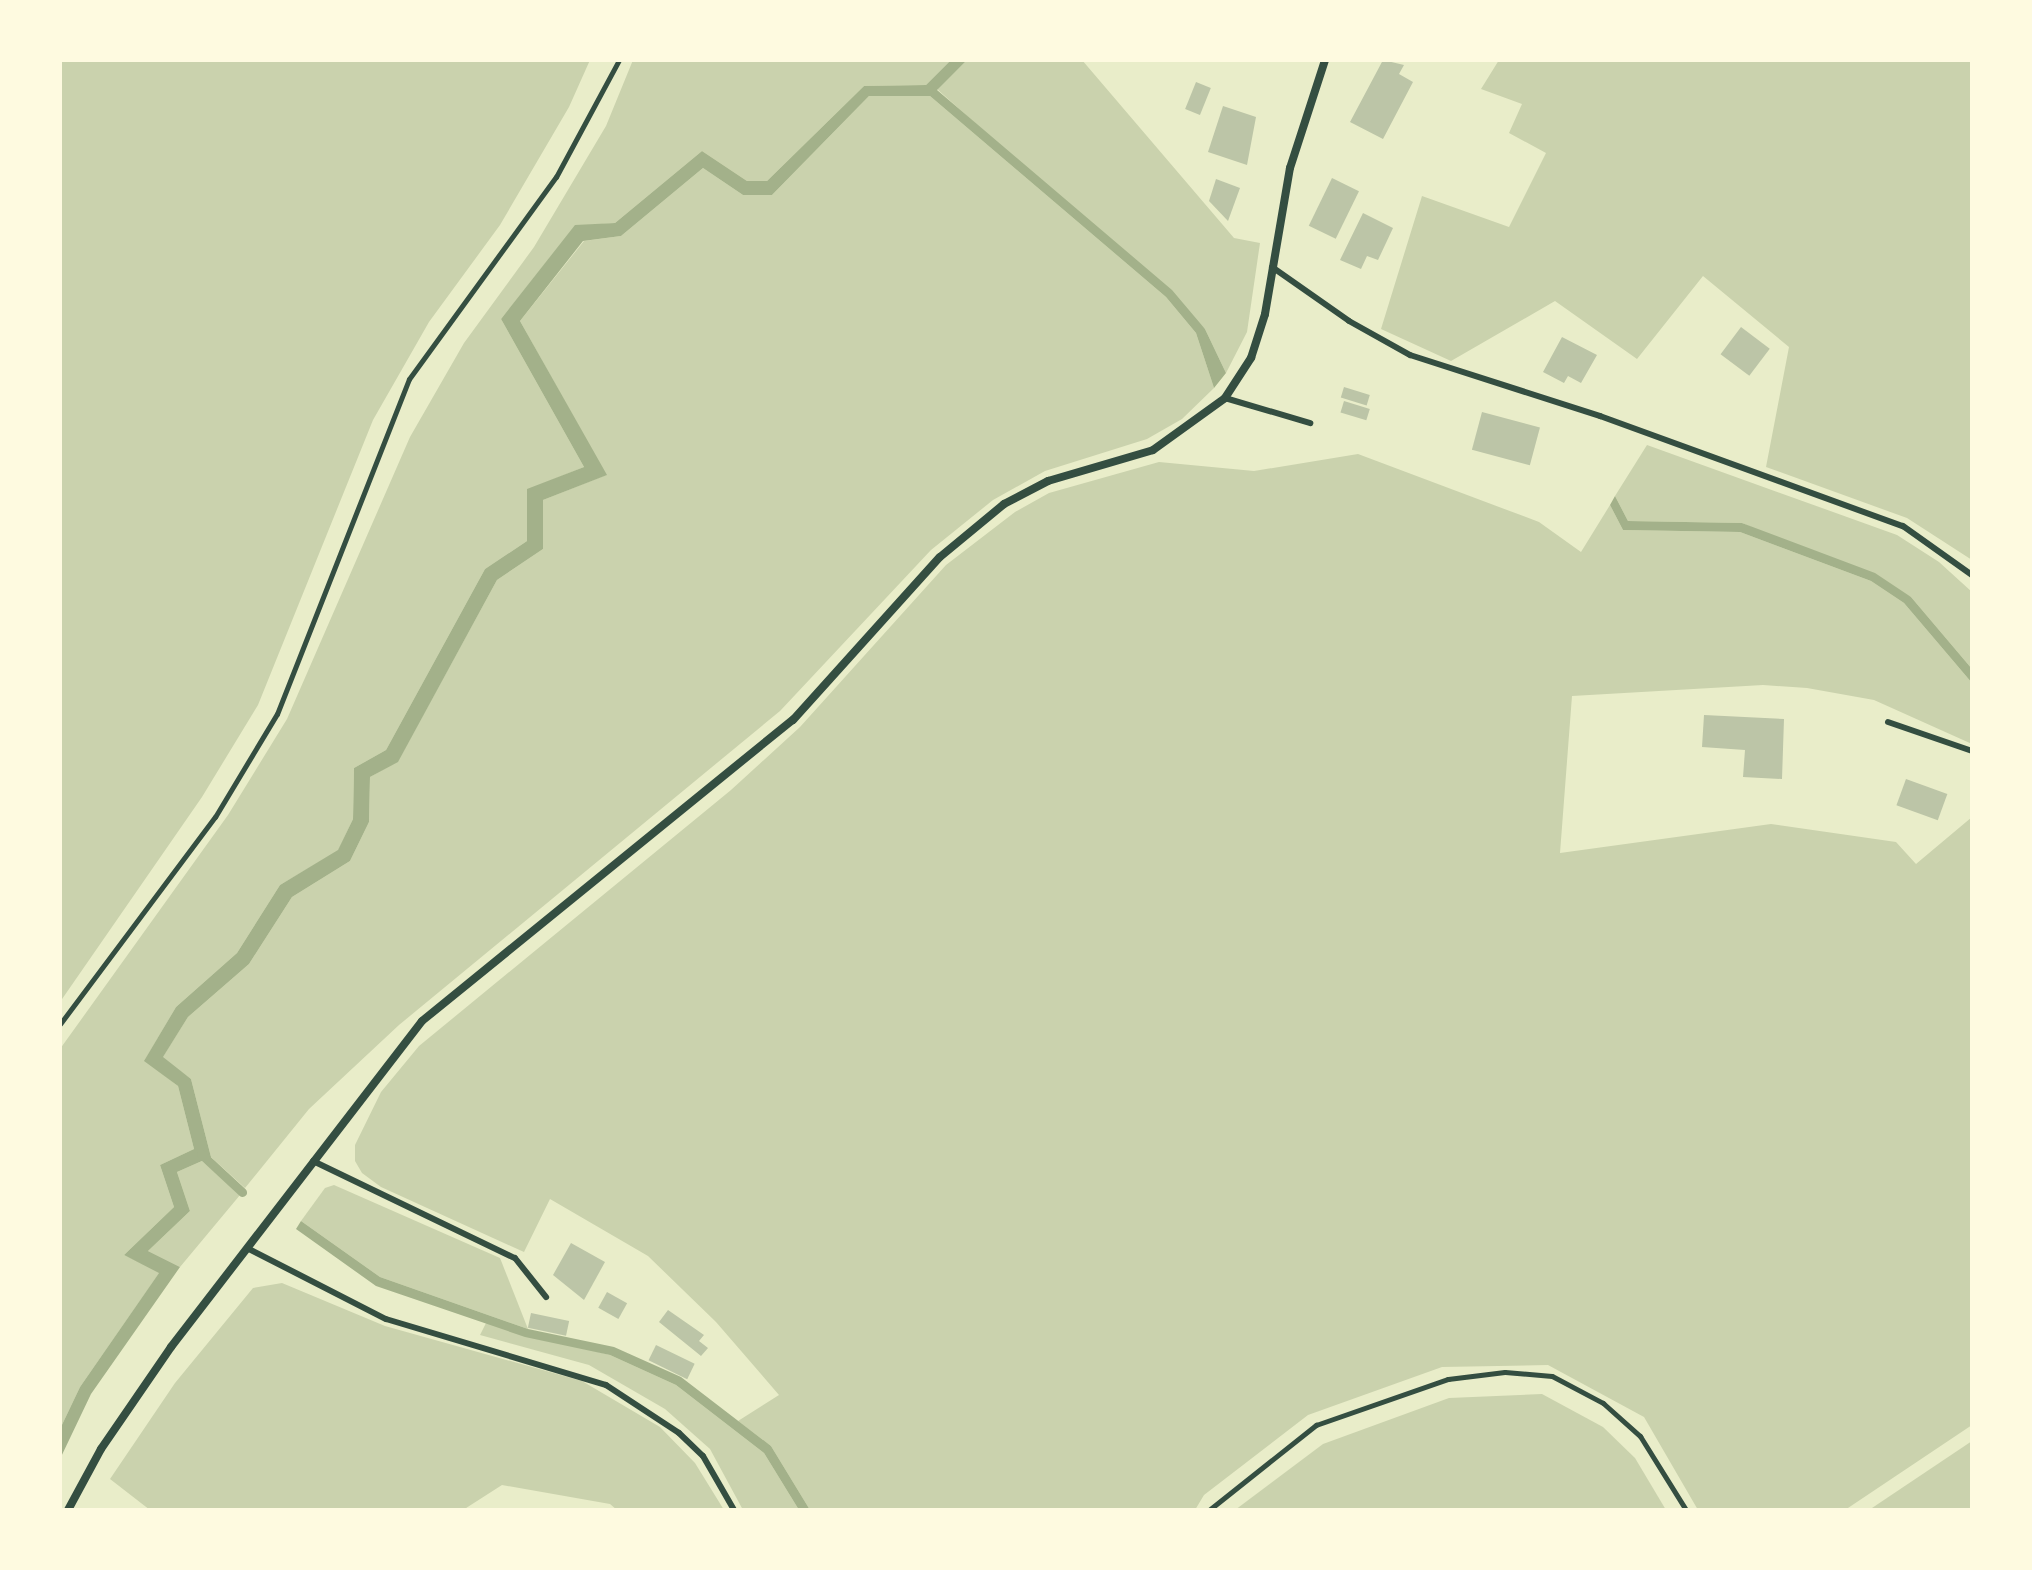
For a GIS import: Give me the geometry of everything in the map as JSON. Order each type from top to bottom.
[{"type":"street","points":[[68,1510],[101,1449],[162,1360],[422,1021],[793,720],[951,548],[1004,504],[1048,481],[1153,450],[1225,398],[1251,358],[1265,314],[1290,168],[1325,60]]},
{"type":"lane","points":[[1272,267],[1349,321],[1410,355],[1600,416],[1903,526],[1972,575]]},
{"type":"lane","points":[[1225,398],[1310,423]]},
{"type":"lane","points":[[1888,722],[1972,751]]},
{"type":"lane","points":[[313,1161],[515,1258],[546,1297]]},
{"type":"lane","points":[[247,1248],[386,1319],[606,1385],[679,1433],[703,1456],[734,1510]]},
{"type":"path","points":[[60,1024],[215,817],[277,714],[409,379],[556,177],[619,60]]},
{"type":"path","points":[[1209,1510],[1316,1425],[1448,1379],[1505,1372],[1552,1376],[1603,1403],[1640,1436],[1686,1510]]},
{"type":"shaded area","points":[[60,60],[590,60],[569,107],[500,225],[429,322],[373,420],[258,705],[202,797],[60,1002]]},
{"type":"shaded area","points":[[633,60],[951,60],[926,85],[864,86],[767,181],[747,181],[702,151],[615,223],[575,226],[501,319],[584,467],[527,490],[527,541],[485,569],[386,750],[354,768],[353,819],[338,851],[280,885],[237,953],[176,1007],[145,1060],[178,1086],[194,1149],[160,1165],[174,1207],[124,1255],[160,1272],[80,1387],[60,1429],[60,1049],[228,815],[287,719],[410,437],[464,343],[534,247],[606,126]]},
{"type":"shaded area","points":[[951,60],[967,60],[937,90],[1172,290],[1205,329],[1226,373],[1214,388],[1196,333],[1166,297],[930,96],[869,96],[772,195],[743,195],[703,168],[621,236],[583,241],[520,321],[607,475],[543,500],[543,549],[497,580],[398,762],[370,777],[369,822],[350,861],[292,897],[249,964],[188,1017],[163,1057],[191,1079],[211,1157],[177,1172],[190,1211],[148,1251],[180,1267],[91,1394],[60,1459],[60,1429],[80,1387],[159,1273],[124,1255],[174,1207],[160,1165],[194,1149],[178,1086],[144,1061],[176,1007],[237,953],[280,885],[338,850],[353,819],[354,768],[386,750],[485,569],[527,541],[527,489],[584,467],[501,319],[575,225],[615,223],[702,151],[747,181],[767,181],[864,86],[926,85]]},
{"type":"shaded area","points":[[967,60],[1082,60],[1234,238],[1260,243],[1247,332],[1226,373],[1205,329],[937,89]]},
{"type":"shaded area","points":[[1499,60],[1972,60],[1972,560],[1907,518],[1766,467],[1789,347],[1703,276],[1637,359],[1555,301],[1451,361],[1381,329],[1422,196],[1509,227],[1546,153],[1509,133],[1522,104],[1481,89]]},
{"type":"shaded area","points":[[869,96],[930,96],[1166,297],[1196,333],[1214,388],[1182,419],[1147,439],[1045,471],[993,500],[931,550],[780,711],[399,1025],[309,1109],[245,1188],[211,1157],[191,1079],[162,1058],[188,1017],[249,964],[292,897],[350,861],[369,822],[370,777],[398,761],[497,580],[543,549],[543,500],[606,475],[520,321],[584,241],[621,236],[703,168],[743,195],[772,195]]},
{"type":"shaded area","points":[[1647,445],[1897,535],[1939,562],[1972,592],[1972,669],[1911,597],[1742,523],[1628,521],[1615,496]]},
{"type":"shaded area","points":[[1358,454],[1539,522],[1581,552],[1610,505],[1623,530],[1740,532],[1871,581],[1904,603],[1972,683],[1972,744],[1874,700],[1807,688],[1763,685],[1572,696],[1560,853],[1771,824],[1896,842],[1916,864],[1972,817],[1972,1425],[1845,1510],[1698,1510],[1644,1417],[1548,1365],[1442,1367],[1308,1415],[1204,1495],[1195,1510],[810,1510],[771,1446],[738,1421],[779,1395],[716,1322],[648,1256],[550,1199],[524,1252],[381,1187],[362,1173],[355,1161],[355,1145],[381,1092],[419,1046],[731,790],[800,727],[946,565],[1015,512],[1049,493],[1159,462],[1254,471]]},
{"type":"shaded area","points":[[1615,496],[1628,521],[1742,523],[1875,573],[1911,597],[1972,669],[1972,683],[1904,603],[1871,581],[1740,532],[1623,530],[1610,505]]},
{"type":"shaded area","points":[[202,1161],[240,1195],[180,1267],[148,1251],[190,1211],[177,1172]]},
{"type":"shaded area","points":[[334,1185],[500,1258],[528,1329],[380,1277],[301,1221],[325,1188]]},
{"type":"shaded area","points":[[301,1221],[380,1277],[528,1329],[614,1347],[681,1377],[771,1446],[810,1510],[799,1510],[764,1453],[676,1385],[610,1355],[525,1337],[376,1286],[296,1229]]},
{"type":"shaded area","points":[[282,1283],[385,1326],[582,1381],[660,1427],[695,1463],[724,1510],[617,1510],[610,1504],[502,1485],[463,1510],[150,1510],[110,1479],[175,1383],[253,1288]]},
{"type":"shaded area","points":[[486,1323],[610,1355],[676,1385],[764,1453],[799,1510],[743,1510],[710,1449],[665,1409],[589,1365],[480,1335]]},
{"type":"shaded area","points":[[1542,1394],[1603,1427],[1635,1458],[1666,1510],[1235,1510],[1323,1444],[1449,1398]]},
{"type":"shaded area","points":[[1972,1441],[1972,1510],[1869,1510]]},
{"type":"building","points":[[1383,60],[1404,65],[1399,74],[1413,82],[1383,139],[1350,122]]},
{"type":"building","points":[[1196,82],[1211,88],[1200,115],[1185,109]]},
{"type":"building","points":[[1223,106],[1256,117],[1247,165],[1208,152]]},
{"type":"building","points":[[1332,178],[1359,191],[1336,239],[1309,226]]},
{"type":"building","points":[[1216,179],[1240,188],[1228,221],[1209,201]]},
{"type":"building","points":[[1363,213],[1393,228],[1378,260],[1367,256],[1361,269],[1340,260]]},
{"type":"building","points":[[1741,327],[1770,349],[1749,376],[1721,354]]},
{"type":"building","points":[[1562,337],[1597,355],[1581,383],[1568,376],[1564,383],[1543,372]]},
{"type":"building","points":[[1344,387],[1370,395],[1367,405],[1341,398]]},
{"type":"building","points":[[1344,401],[1370,409],[1366,420],[1340,412]]},
{"type":"building","points":[[1482,412],[1540,428],[1530,465],[1472,450]]},
{"type":"building","points":[[1704,715],[1784,719],[1782,779],[1743,777],[1745,750],[1702,747]]},
{"type":"building","points":[[1906,779],[1947,794],[1938,820],[1896,805]]},
{"type":"building","points":[[571,1243],[605,1262],[584,1300],[553,1275]]},
{"type":"building","points":[[607,1292],[627,1303],[618,1319],[598,1308]]},
{"type":"building","points":[[668,1310],[704,1335],[699,1341],[708,1348],[701,1356],[659,1322]]},
{"type":"building","points":[[531,1313],[569,1321],[566,1336],[528,1328]]},
{"type":"building","points":[[656,1345],[695,1364],[687,1379],[649,1360]]},
{"type":"waterway","points":[[201,1154],[242,1192]]}]
